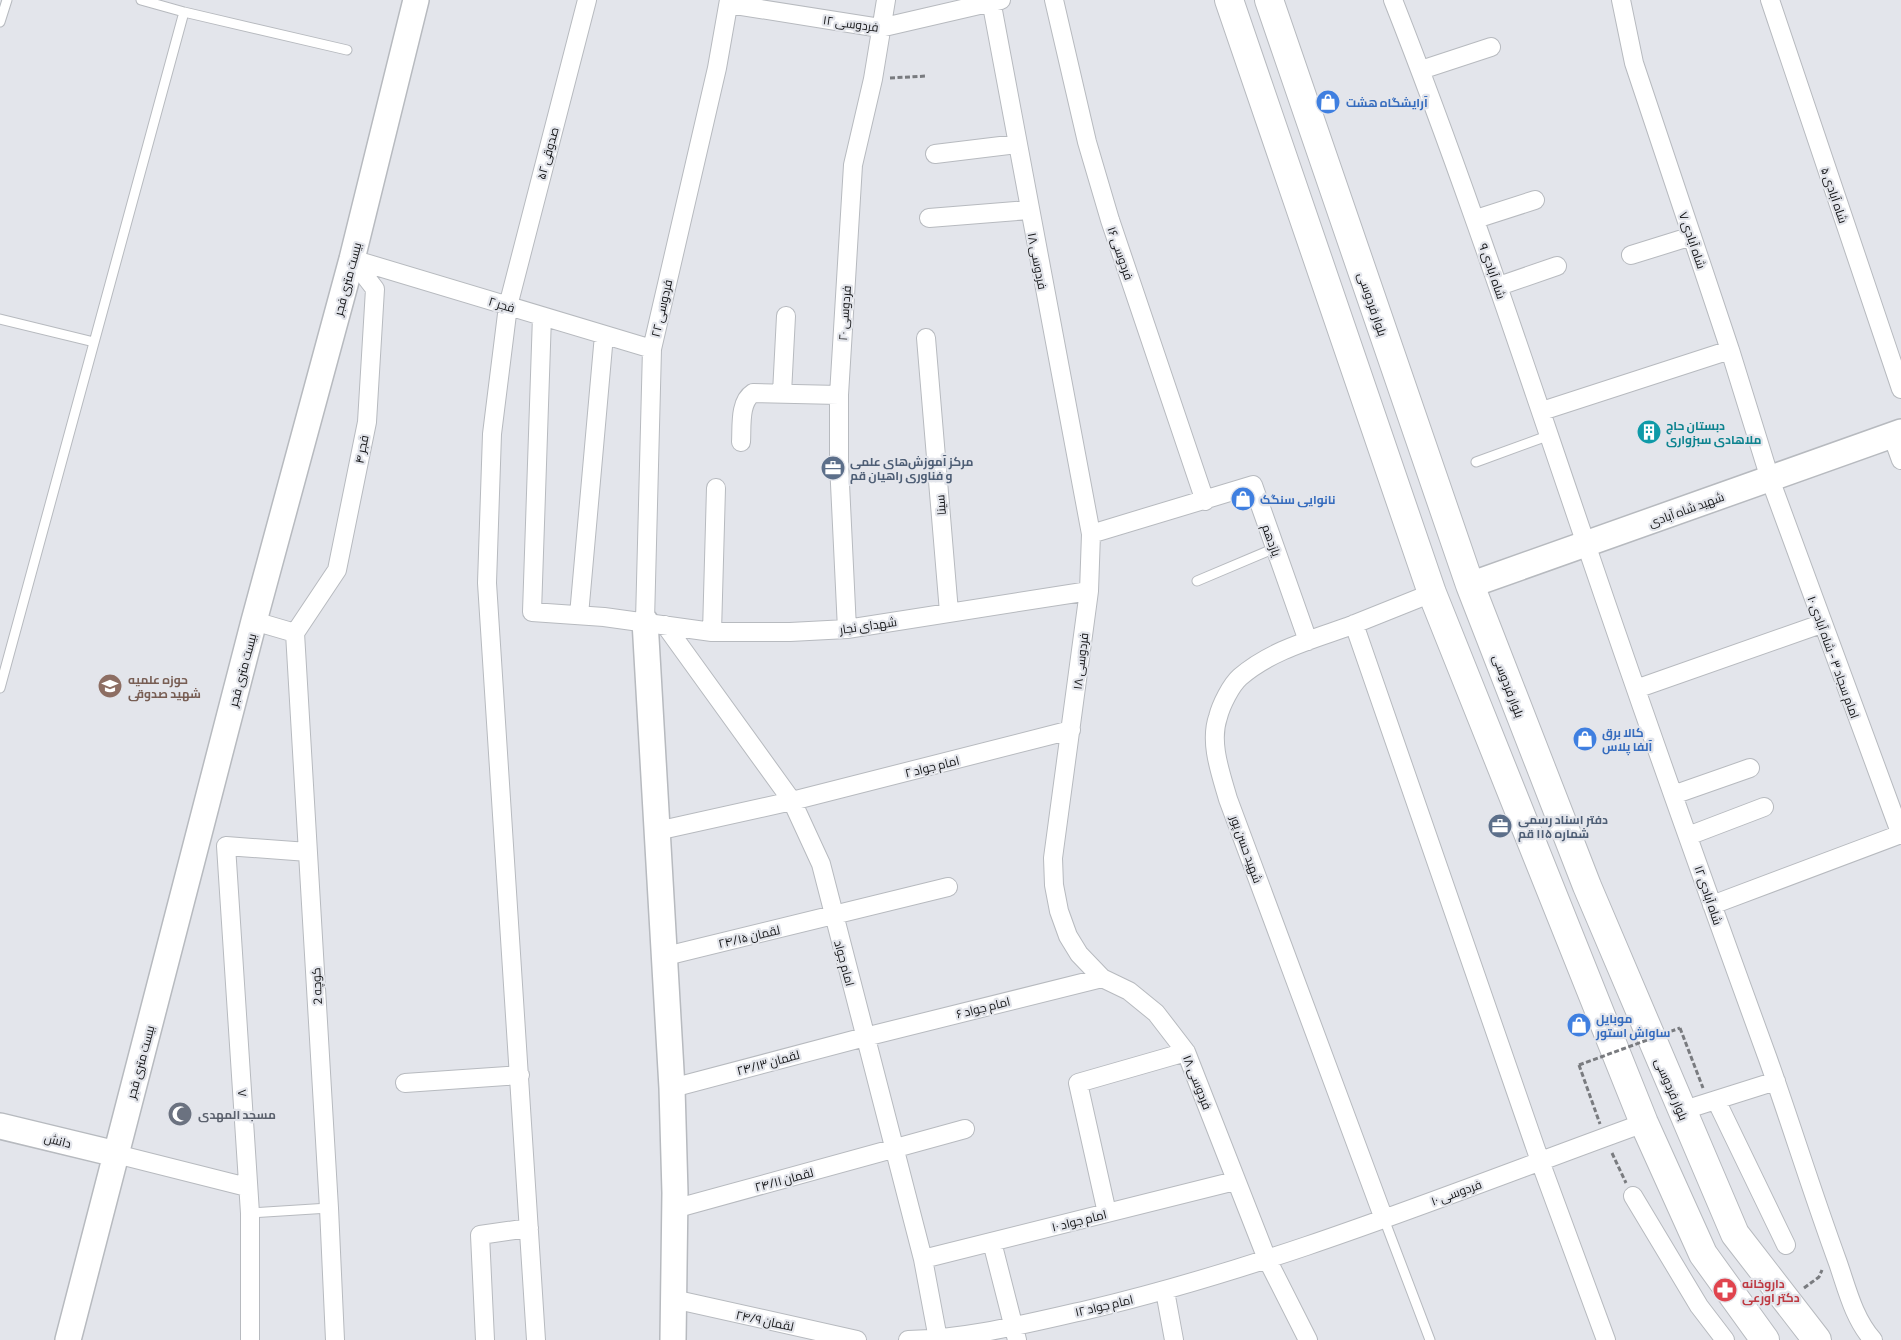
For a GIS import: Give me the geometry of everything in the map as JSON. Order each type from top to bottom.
[{"type":"main road","points":[[1229,0],[1432,593],[1644,1123],[1703,1254],[1765,1340]]},
{"type":"main road","name":"بلوار فردوسی","points":[[1269,0],[1470,585],[1586,886],[1735,1234],[1817,1340]]},
{"type":"street","name":"بیست متری فجر","points":[[68,1340],[254,621],[352,260],[416,0]]},
{"type":"street","name":"صدوقی ۵۲","points":[[536,1340],[487,583],[492,434],[508,306],[587,0]]},
{"type":"street","name":"فردوسی ۲۰","points":[[847,629],[839,454],[839,395],[853,165],[873,79],[886,0]]},
{"type":"street","name":"فردوسی ۱۶","points":[[1054,0],[1087,142],[1108,211],[1205,501]]},
{"type":"street","name":"شاه آبادی ۹","points":[[1393,0],[1476,219],[1586,544]]},
{"type":"street","name":"شاه آبادی ۷","points":[[1621,0],[1634,63],[1730,350],[1770,479]]},
{"type":"street","name":"شاه آبادی ۵","points":[[1770,0],[1901,389]]},
{"type":"street","name":"فردوسی ۱۲","points":[[729,2],[880,28],[994,1]]},
{"type":"street","name":"فردوسی ۱۸","points":[[994,1],[1017,144],[1090,534],[1089,591],[1053,858],[1054,885],[1059,911],[1068,936],[1079,954],[1102,978],[1129,991],[1156,1014],[1186,1052],[1235,1181],[1268,1259],[1308,1340]]},
{"type":"street","name":"فردوسی ۲۲","points":[[655,623],[652,348],[717,68],[729,2]]},
{"type":"street","points":[[1421,70],[1491,47]]},
{"type":"street","points":[[935,154],[1017,144]]},
{"type":"street","points":[[1476,219],[1535,200]]},
{"type":"street","points":[[929,218],[1029,210]]},
{"type":"street","points":[[1631,255],[1692,236]]},
{"type":"street","name":"فجر ۲","points":[[352,260],[652,348]]},
{"type":"street","name":"فجر ۴","points":[[296,633],[337,570],[367,422],[375,289],[352,260]]},
{"type":"street","points":[[1499,286],[1557,266]]},
{"type":"street","name":"شهدای نجار","points":[[542,316],[532,612],[655,623],[712,632],[790,632],[847,629],[1089,591]]},
{"type":"street","points":[[782,393],[786,316]]},
{"type":"street","points":[[579,615],[604,335]]},
{"type":"street","name":"سینا","points":[[926,338],[949,612]]},
{"type":"street","points":[[1542,411],[1730,350]]},
{"type":"street","points":[[741,442],[747,397],[752,393],[839,395]]},
{"type":"street","name":"شهید شاه آبادی","points":[[1470,585],[1897,434]]},
{"type":"street","points":[[1897,434],[1901,460]]},
{"type":"street","name":"امام سجاد ۳ - شاه آبادی ۱۰","points":[[1770,479],[1821,624],[1901,834]]},
{"type":"street","name":"یازدهم","points":[[1090,534],[1205,501],[1253,485],[1308,641]]},
{"type":"street","points":[[712,632],[716,488]]},
{"type":"street","name":"شاه آبادی ۱۲","points":[[1586,544],[1673,795],[1776,1081],[1832,1246],[1858,1317],[1873,1340]]},
{"type":"street","name":"شهید حسن پور","points":[[1384,1219],[1228,799],[1219,769],[1215,741],[1217,717],[1238,679],[1260,662],[1308,641],[1432,593]]},
{"type":"street","points":[[254,621],[296,633]]},
{"type":"street","points":[[655,623],[657,831],[666,956],[672,1088],[674,1209],[673,1340]]},
{"type":"street","name":"امام جواد","points":[[655,623],[792,801],[820,864],[923,1259],[938,1339]]},
{"type":"street","points":[[1354,624],[1540,1161],[1606,1340]]},
{"type":"street","points":[[1636,689],[1821,624]]},
{"type":"street","name":"کوچه 2","points":[[296,633],[335,1340]]},
{"type":"street","name":"امام جواد ۲","points":[[657,831],[792,801],[1071,730]]},
{"type":"street","points":[[1673,795],[1750,768]]},
{"type":"street","points":[[1688,836],[1764,807]]},
{"type":"street","points":[[1712,905],[1901,834]]},
{"type":"street","name":"۸","points":[[250,1340],[250,1213],[226,846],[308,852]]},
{"type":"street","name":"لقمان ۲۴/۱۵","points":[[666,956],[948,887]]},
{"type":"street","name":"امام جواد ۶","points":[[865,1037],[1102,978]]},
{"type":"street","name":"لقمان ۲۴/۱۳","points":[[672,1088],[865,1037]]},
{"type":"street","points":[[1107,1213],[1078,1083],[1186,1052]]},
{"type":"street","points":[[405,1083],[520,1075]]},
{"type":"street","points":[[1681,1111],[1776,1081]]},
{"type":"street","points":[[1712,1101],[1786,1245]]},
{"type":"street","name":"فردوسی ۱۰","points":[[1268,1259],[1384,1219],[1644,1123]]},
{"type":"street","name":"دانش","points":[[0,1126],[116,1154]]},
{"type":"street","name":"لقمان ۲۴/۱۱","points":[[674,1209],[965,1129]]},
{"type":"street","points":[[116,1154],[247,1187]]},
{"type":"street","name":"امام جواد ۱۰","points":[[923,1259],[1235,1181]]},
{"type":"street","points":[[1633,1196],[1699,1306],[1725,1340]]},
{"type":"street","points":[[485,1340],[480,1235],[529,1228]]},
{"type":"street","points":[[992,1242],[1016,1333]]},
{"type":"street","name":"امام جواد ۱۲","points":[[938,1339],[1016,1333],[1165,1291],[1268,1259]]},
{"type":"street","points":[[1165,1291],[1174,1340]]},
{"type":"street","name":"لقمان ۲۴/۹","points":[[673,1299],[857,1340]]},
{"type":"street","points":[[242,1340],[250,1307]]},
{"type":"street","points":[[908,1340],[938,1339]]},
{"type":"lane","points":[[0,22],[7,0]]},
{"type":"lane","points":[[141,0],[184,12],[347,50]]},
{"type":"lane","points":[[0,688],[184,12]]},
{"type":"lane","points":[[0,320],[94,342]]},
{"type":"lane","points":[[1476,462],[1550,434]]},
{"type":"lane","points":[[1197,581],[1275,548]]},
{"type":"lane","points":[[250,1213],[329,1208]]},
{"type":"lane","points":[[1384,1219],[1430,1340]]},
{"type":"path","points":[[873,79],[927,76]]},
{"type":"path","points":[[1633,1196],[1604,1137],[1579,1065],[1680,1028],[1712,1101]]},
{"type":"path","points":[[1786,1301],[1819,1277],[1832,1246]]},
{"type":"place","name":"آرایشگاه هشت","points":[[1328,102]]},
{"type":"place","name":"دبستان حاج ملاهادی سبزواری","points":[[1649,432]]},
{"type":"place","name":"مرکز آموزش‌های علمی و فناوری راهیان قم","points":[[833,468]]},
{"type":"place","name":"نانوایی سنگک","points":[[1243,499]]},
{"type":"place","name":"حوزه علمیه شهید صدوقی","points":[[110,686]]},
{"type":"place","name":"کالا برق آلفا پلاس","points":[[1585,739]]},
{"type":"place","name":"دفتر اسناد رسمی شماره ۱۱۵ قم","points":[[1500,826]]},
{"type":"place","name":"موبایل ساواش استور","points":[[1579,1025]]},
{"type":"place","name":"مسجد المهدی","points":[[180,1114]]},
{"type":"place","name":"داروخانه دکتر اورعی","points":[[1725,1290]]}]
